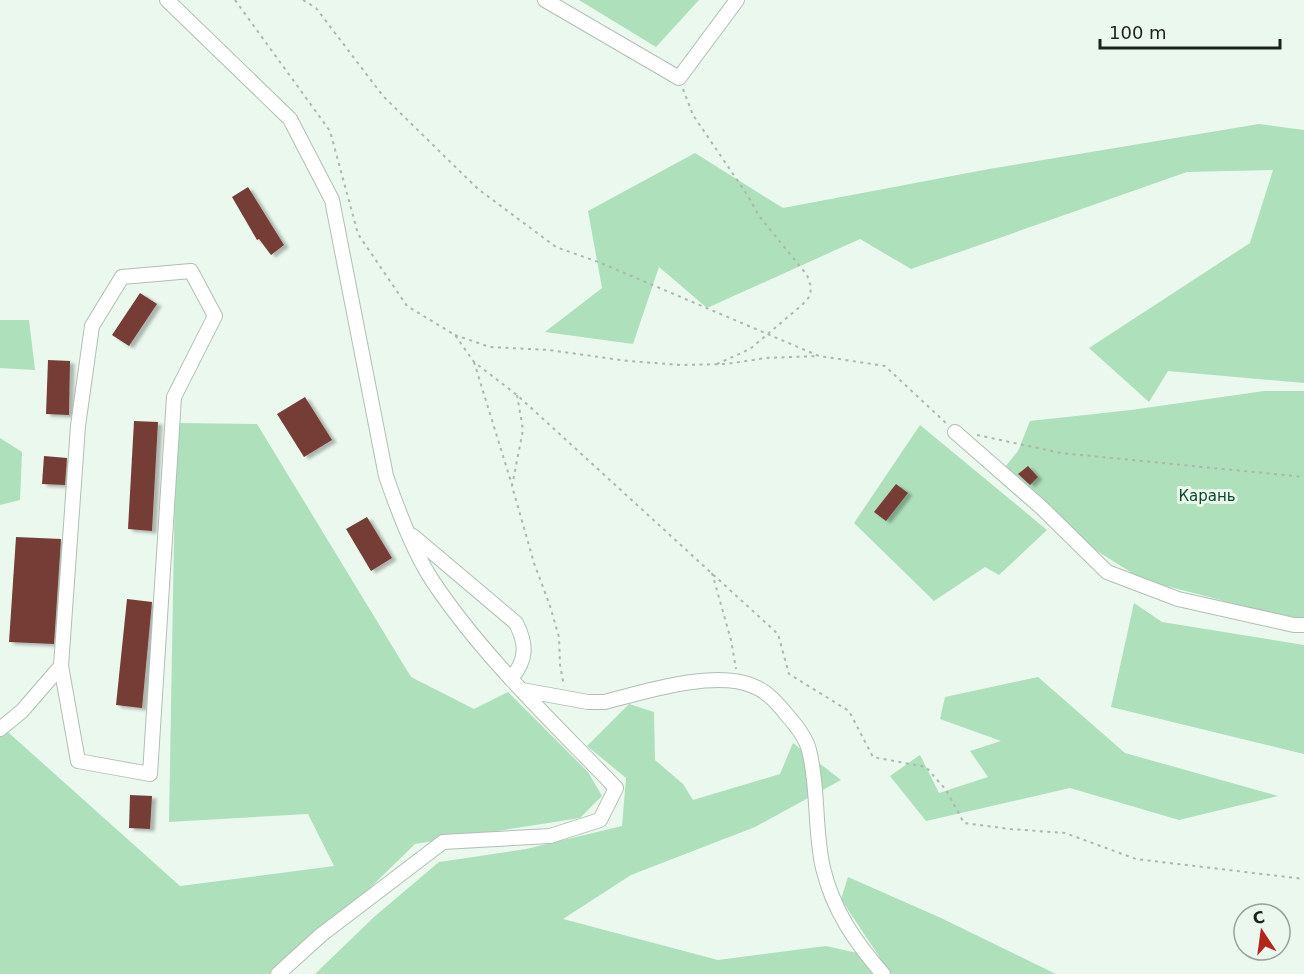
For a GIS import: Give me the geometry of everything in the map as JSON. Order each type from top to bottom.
[{"type":"street","points":[[167,0],[290,119],[332,200],[386,476],[399,513],[431,578],[484,650],[616,788],[600,820],[550,836],[443,842],[321,935],[278,974]]},
{"type":"street","points":[[544,0],[679,78],[736,0]]},
{"type":"street","points":[[0,729],[22,711],[61,666],[78,426],[92,326],[122,277],[191,271],[215,316],[174,397],[150,774],[78,761],[61,666]]},
{"type":"street","points":[[955,432],[1042,508],[1107,572],[1178,599],[1294,625],[1304,625]]},
{"type":"street","points":[[408,532],[516,623],[524,639],[524,654],[520,669],[512,680]]},
{"type":"street","points":[[522,690],[588,702],[605,702],[710,680],[738,681],[754,686],[776,701],[808,747],[815,780],[817,836],[823,869],[838,914],[861,950],[883,974]]},
{"type":"path","points":[[235,0],[330,131],[358,234],[407,306],[455,335],[490,347],[549,350],[681,365],[819,356],[885,366],[955,432]]},
{"type":"path","points":[[303,0],[316,8],[383,96],[478,189],[556,247],[601,263],[819,356]]},
{"type":"path","points":[[679,78],[693,115],[759,216],[807,275],[811,286],[810,296],[750,350],[717,364]]},
{"type":"path","points":[[455,335],[474,362],[517,395],[778,634],[789,674],[849,711],[873,757],[926,767],[946,790],[964,823],[1065,833],[1136,859],[1304,879]]},
{"type":"path","points":[[474,362],[534,563],[559,637],[560,665],[567,698]]},
{"type":"path","points":[[512,486],[523,430],[517,395]]},
{"type":"path","points":[[977,435],[1061,453],[1304,477]]},
{"type":"path","points":[[712,573],[731,640],[738,681]]},
{"type":"green space","points":[[579,0],[699,0],[656,47]]},
{"type":"green space","points":[[1259,124],[1304,130],[1304,383],[1168,371],[1149,402],[1089,348],[1250,243],[1273,170],[1187,172],[911,269],[860,239],[707,308],[659,267],[633,344],[545,332],[602,288],[588,211],[695,153],[783,208],[989,169]]},
{"type":"green space","points":[[0,320],[29,320],[35,370],[0,368]]},
{"type":"green space","name":"Карань","points":[[1264,391],[1304,391],[1304,618],[1287,617],[1143,580],[1064,530],[1005,467],[1018,451],[1030,421],[1131,410]]},
{"type":"green space","points":[[176,423],[257,424],[411,677],[474,709],[508,692],[588,772],[602,796],[580,818],[415,844],[282,974],[0,974],[0,725],[180,886],[334,866],[308,814],[169,822]]},
{"type":"green space","points":[[920,425],[1047,530],[999,575],[985,567],[934,601],[854,523]]},
{"type":"green space","points":[[0,438],[22,452],[20,500],[0,505]]},
{"type":"green space","points":[[1134,603],[1162,622],[1304,645],[1304,754],[1111,707]]},
{"type":"green space","points":[[1038,677],[1125,753],[1278,796],[1179,820],[1070,788],[926,821],[890,776],[920,755],[939,793],[988,777],[970,751],[1001,741],[940,719],[945,697]]},
{"type":"green space","points":[[629,704],[654,712],[655,760],[683,784],[693,800],[780,774],[793,743],[841,780],[755,827],[631,875],[563,919],[718,960],[826,946],[880,958],[841,899],[848,877],[941,918],[1056,974],[315,974],[374,917],[439,862],[526,849],[622,826],[626,778],[587,746]]},
{"type":"building","points":[[248,187],[284,245],[271,255],[259,239],[257,240],[232,197]]},
{"type":"building","points":[[140,293],[157,304],[129,346],[112,335]]},
{"type":"building","points":[[48,360],[70,361],[69,415],[46,414]]},
{"type":"building","points":[[305,397],[332,440],[304,457],[277,414]]},
{"type":"building","points":[[134,421],[158,422],[152,531],[128,529]]},
{"type":"building","points":[[44,456],[67,458],[65,485],[42,484]]},
{"type":"building","points":[[1028,466],[1038,477],[1030,485],[1018,474]]},
{"type":"building","points":[[896,484],[908,493],[886,521],[874,512]]},
{"type":"building","points":[[367,517],[392,558],[371,571],[346,529]]},
{"type":"building","points":[[16,537],[61,539],[54,644],[9,642]]},
{"type":"building","points":[[127,599],[152,602],[142,708],[116,705]]},
{"type":"building","points":[[130,795],[152,796],[150,829],[129,828]]}]
